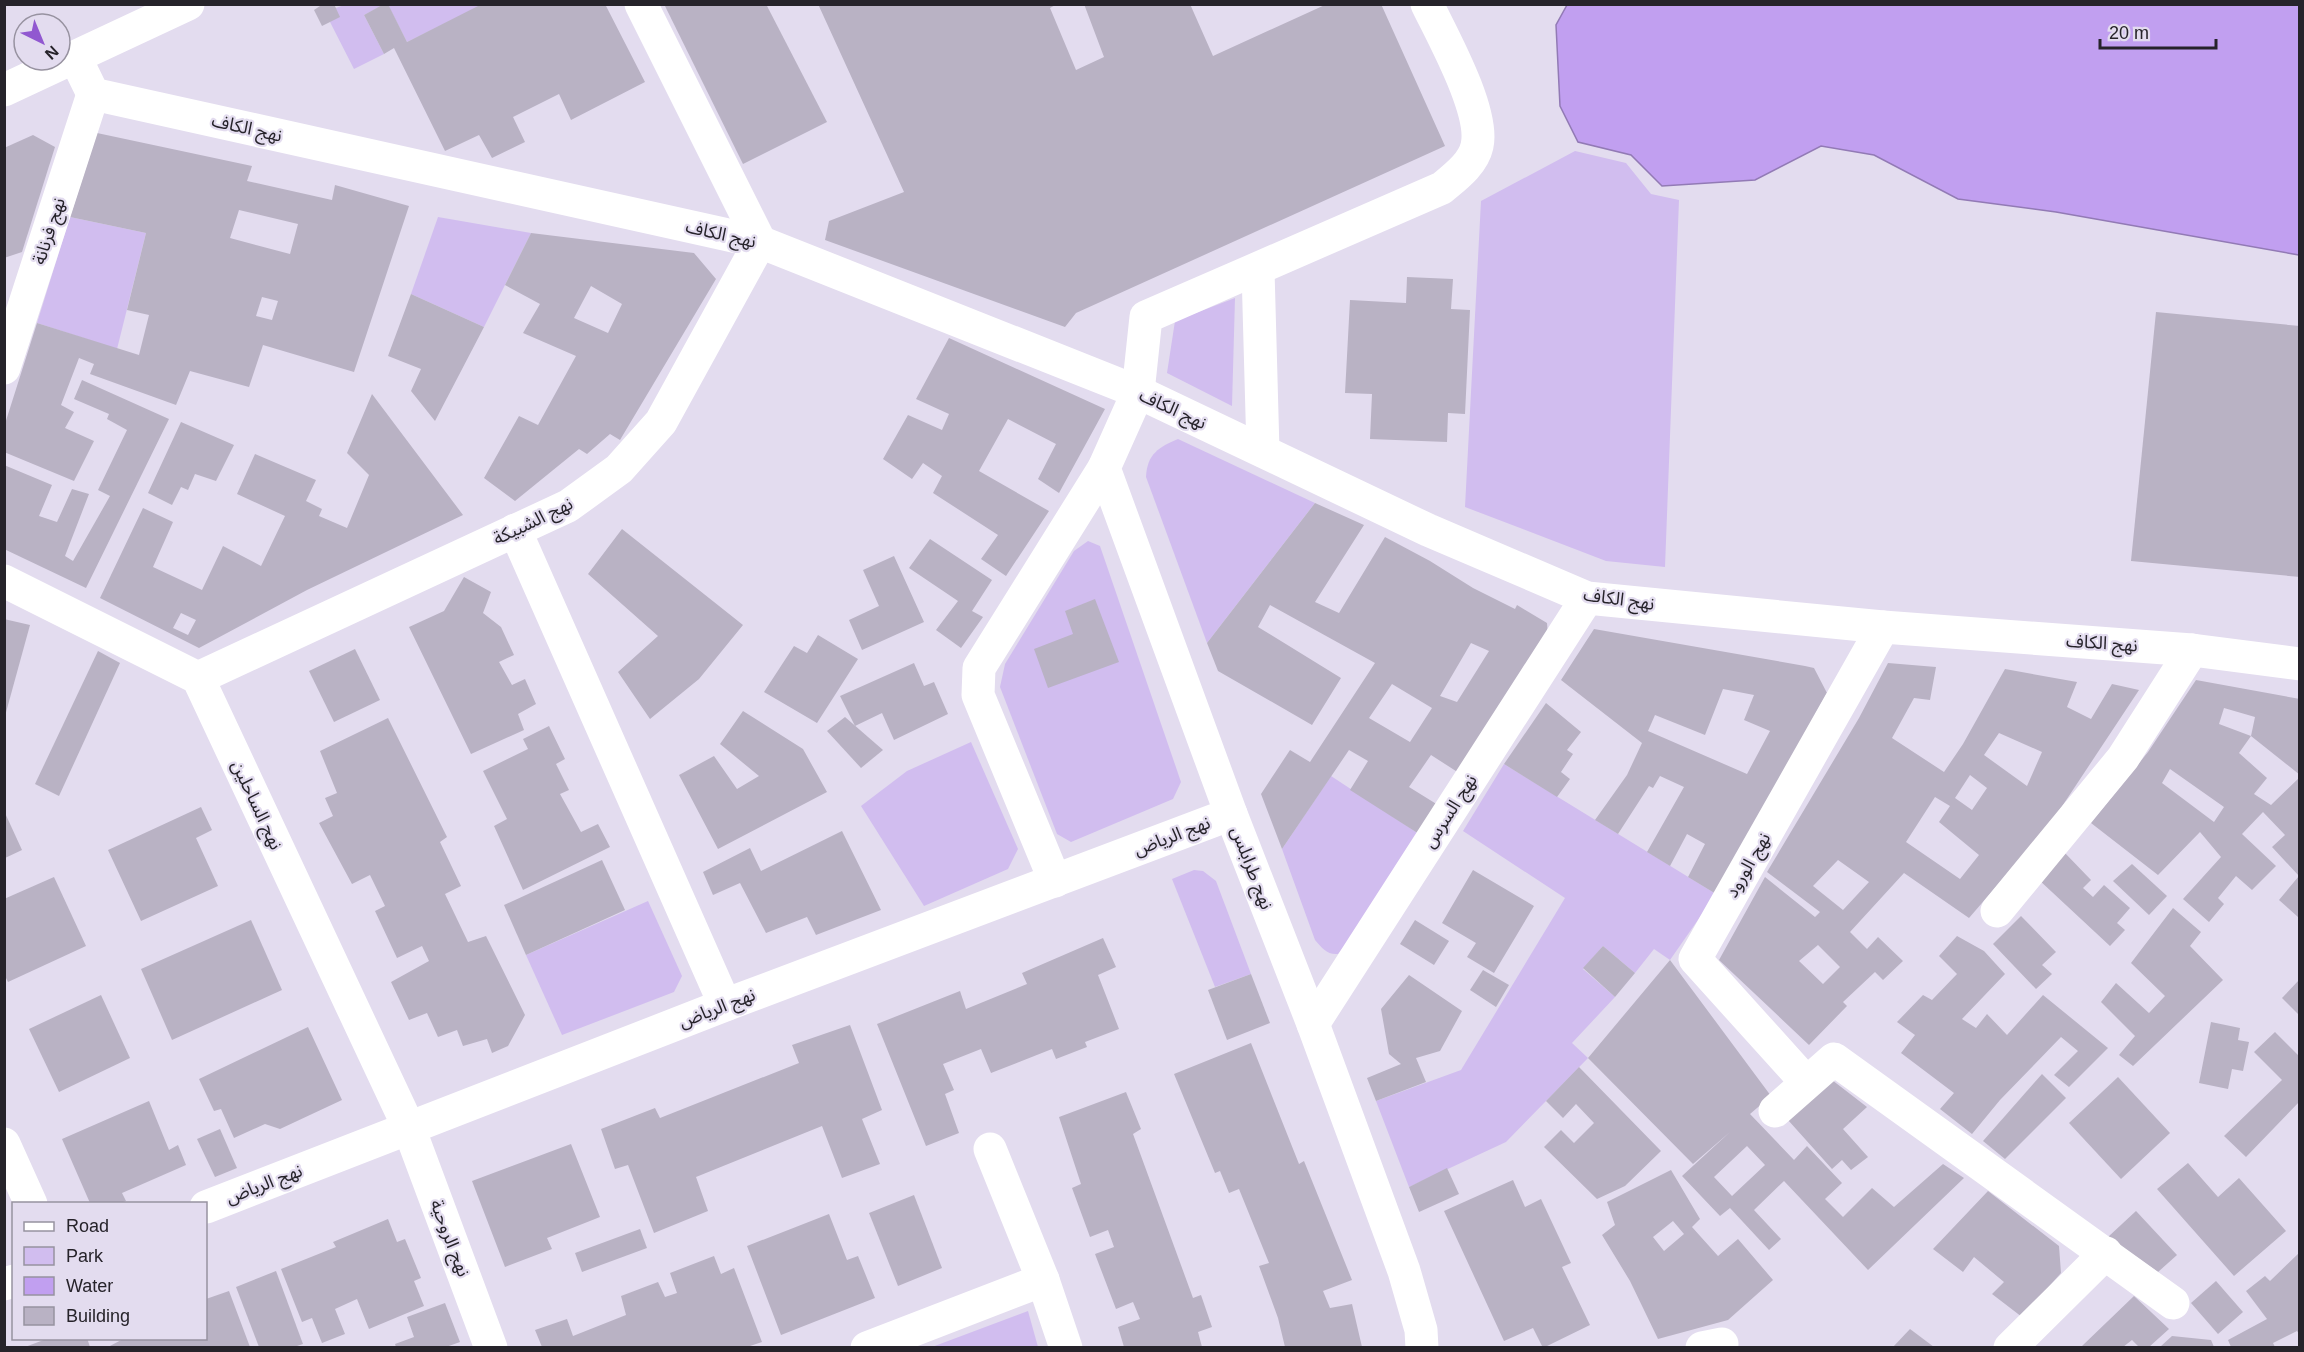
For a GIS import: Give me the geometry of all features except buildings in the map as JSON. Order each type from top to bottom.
[{"type":"street","points":[[4,90],[188,4]]},
{"type":"street","points":[[641,4],[760,242]]},
{"type":"street","points":[[1055,881],[978,695],[980,668],[1104,468],[1138,392],[1146,317],[1442,188],[1465,169],[1477,147],[1477,123],[1463,80],[1427,4]]},
{"type":"street","points":[[75,57],[93,94]]},
{"type":"street","name":"نهج الكاف","points":[[93,94],[760,242],[1138,392],[1428,531],[1587,598],[1883,627],[2192,650],[2300,664]]},
{"type":"street","name":"نهج فرنانة","points":[[4,369],[93,94]]},
{"type":"street","name":"نهج الشبيكة","points":[[198,678],[568,506],[619,469],[661,422],[760,242]]},
{"type":"street","points":[[1258,270],[1263,451]]},
{"type":"street","name":"نهج طرابلس","points":[[1104,468],[1231,814],[1313,1024],[1404,1271],[1421,1330],[1422,1347]]},
{"type":"street","points":[[515,530],[725,1005]]},
{"type":"street","points":[[4,581],[198,678]]},
{"type":"street","name":"نهج السرس","points":[[1313,1024],[1587,598]]},
{"type":"street","name":"نهج الورود","points":[[1806,1082],[1695,959],[1883,627]]},
{"type":"street","points":[[1997,911],[2123,758],[2192,650]]},
{"type":"street","name":"نهج الساحلين","points":[[198,678],[409,1128]]},
{"type":"street","name":"نهج الرياض","points":[[207,1207],[725,1005],[1231,814]]},
{"type":"street","points":[[1775,1111],[1834,1059],[2173,1303]]},
{"type":"street","name":"نهج الروحية","points":[[409,1128],[491,1347]]},
{"type":"street","points":[[4,1144],[31,1202]]},
{"type":"street","points":[[990,1149],[1043,1280],[1066,1347]]},
{"type":"street","points":[[2010,1347],[2106,1253]]},
{"type":"street","points":[[867,1347],[1043,1280]]},
{"type":"green space","points":[[344,5],[384,5],[364,15],[384,54],[354,69],[330,22],[336,8]]},
{"type":"green space","points":[[388,5],[482,5],[407,42]]},
{"type":"green space","points":[[1575,151],[1626,163],[1651,194],[1679,200],[1665,567],[1606,561],[1465,507],[1481,201]]},
{"type":"green space","points":[[70,217],[146,233],[117,349],[37,323]]},
{"type":"green space","points":[[438,217],[531,233],[484,327],[411,294]]},
{"type":"green space","points":[[1235,298],[1232,406],[1167,373],[1175,321]]},
{"type":"green space","points":[[1178,439],[1315,503],[1207,643],[1146,477],[1149,462],[1155,452]]},
{"type":"green space","points":[[1088,541],[1100,546],[1181,782],[1173,799],[1071,842],[1057,834],[1000,687],[1005,664],[1074,551]]},
{"type":"green space","points":[[971,742],[1018,849],[1008,869],[924,906],[861,806],[907,771]]},
{"type":"green space","points":[[1504,764],[1716,894],[1670,960],[1654,949],[1635,973],[1603,946],[1583,969],[1615,997],[1572,1043],[1588,1058],[1506,1142],[1409,1187],[1376,1101],[1461,1070],[1565,898],[1463,831]]},
{"type":"green space","points":[[1331,776],[1419,834],[1338,954],[1328,952],[1315,940],[1282,849]]},
{"type":"green space","points":[[1194,870],[1203,871],[1216,881],[1251,974],[1215,987],[1172,879]]},
{"type":"green space","points":[[648,901],[682,976],[674,992],[562,1035],[526,955]]},
{"type":"green space","points":[[1028,1311],[1038,1347],[932,1347]]},
{"type":"water","points":[[1567,5],[2299,5],[2299,255],[2056,212],[1958,199],[1874,155],[1821,146],[1755,180],[1662,186],[1631,155],[1578,142],[1560,106],[1556,25]]}]
